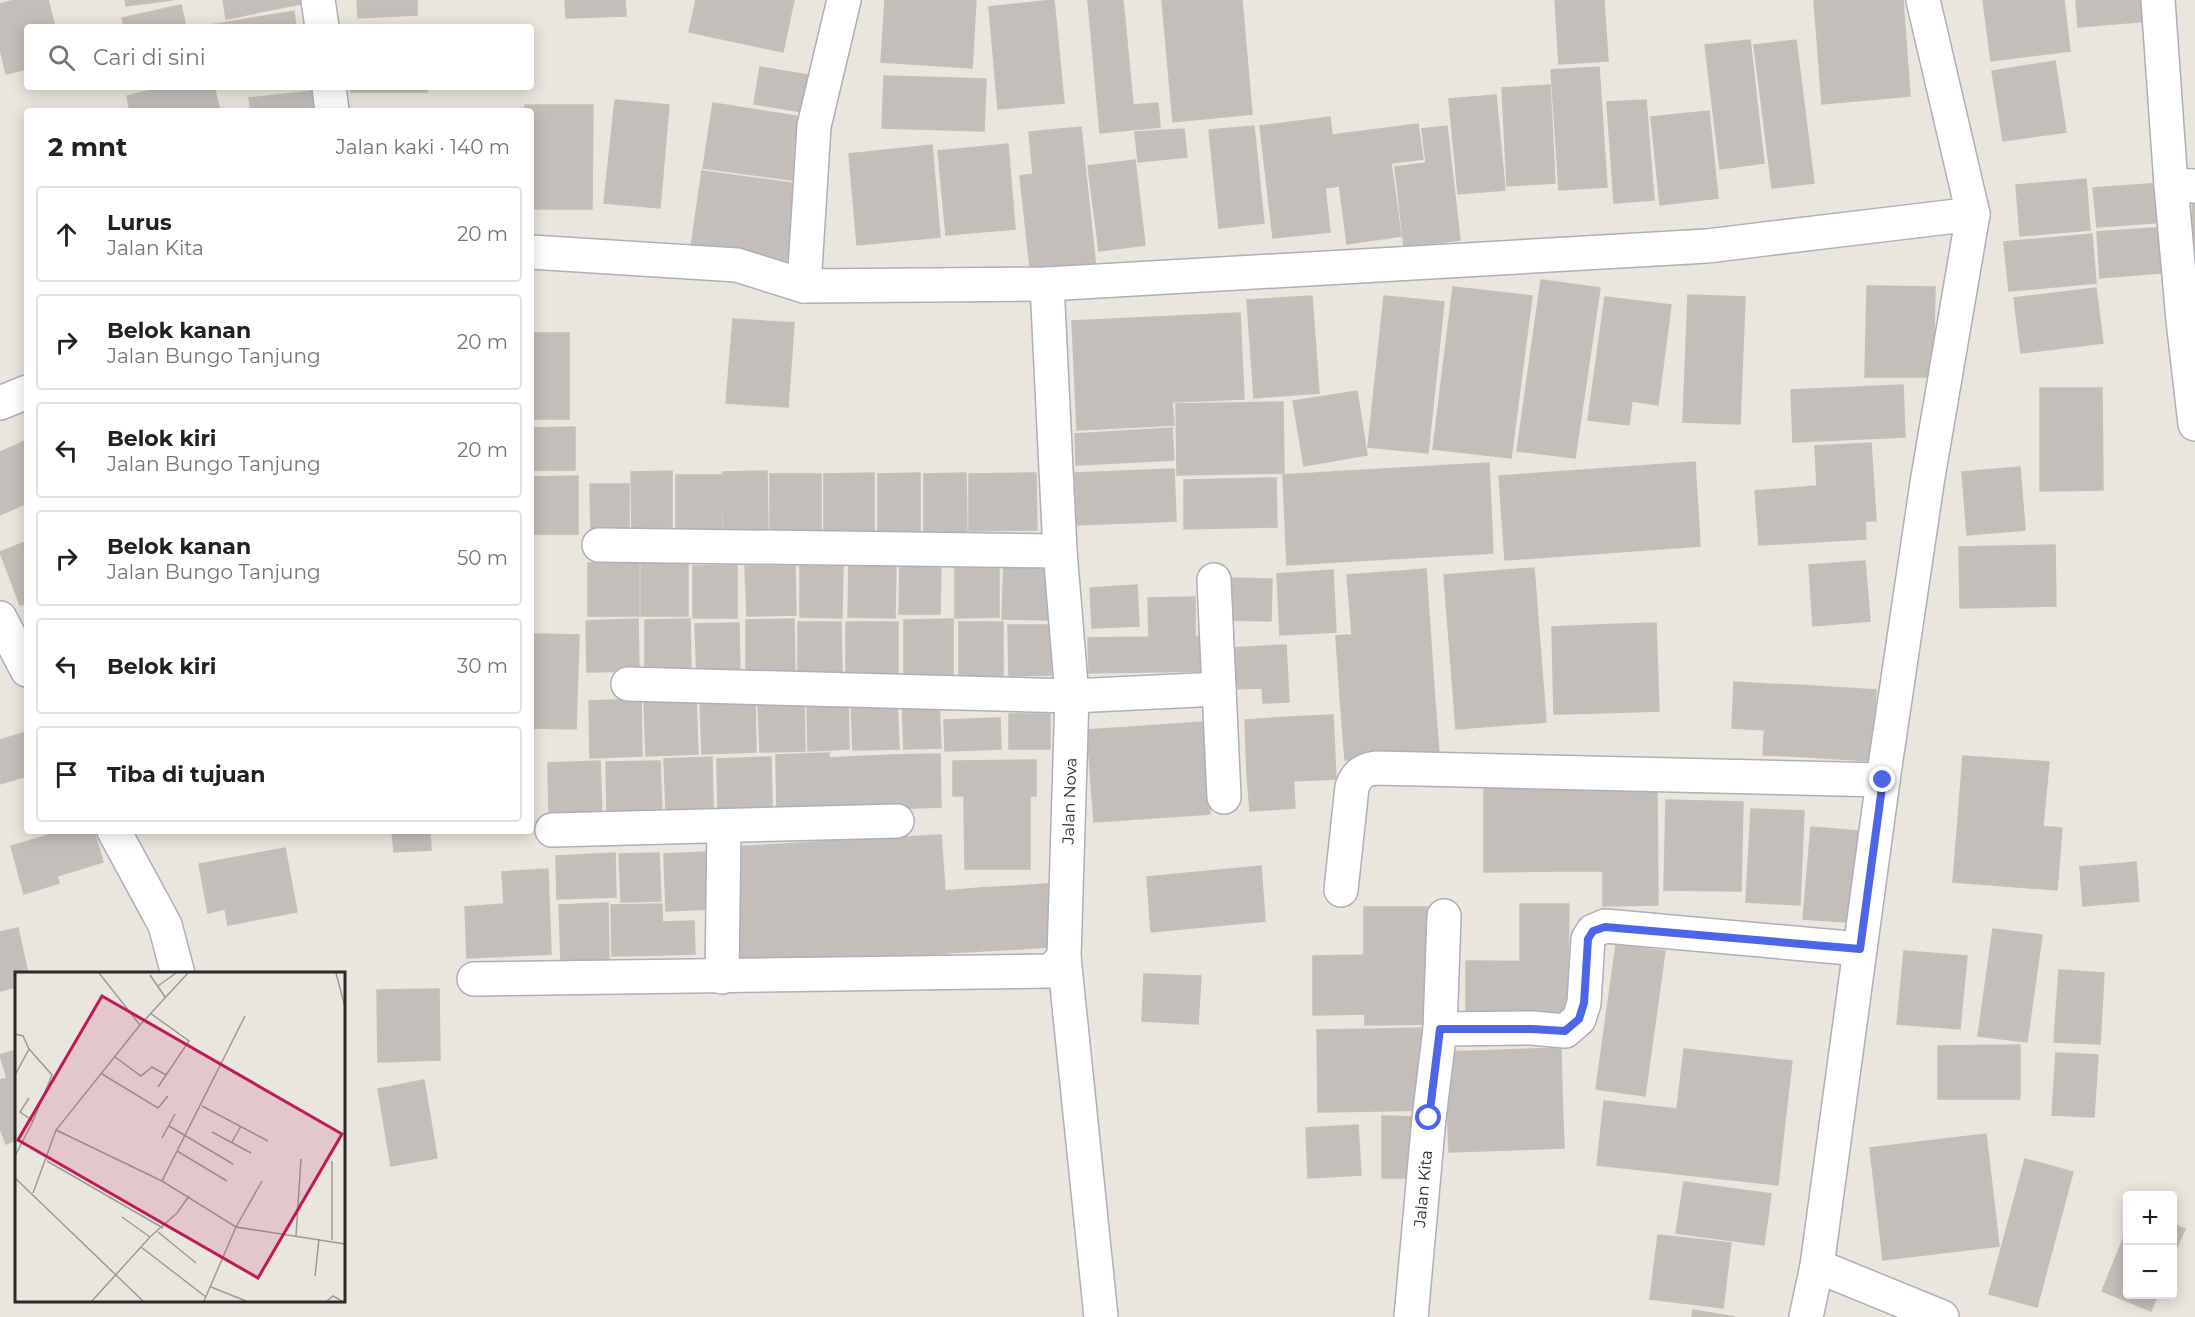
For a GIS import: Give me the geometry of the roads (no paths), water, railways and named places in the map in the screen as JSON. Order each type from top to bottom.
[{"type":"street","points":[[318,0],[322,24]]},
{"type":"street","points":[[804,286],[814,126],[844,0]]},
{"type":"street","points":[[1806,1317],[1817,1266],[1883,780],[1927,483],[1973,214],[1923,0]]},
{"type":"street","points":[[2158,0],[2183,185],[2195,424]]},
{"type":"street","points":[[329,90],[332,108]]},
{"type":"street","points":[[534,252],[737,266],[804,286],[1047,284],[1707,246],[1973,214]]},
{"type":"street","name":"Jalan Nova","points":[[1047,284],[1060,550],[1072,696],[1064,957],[1101,1317]]},
{"type":"street","points":[[0,403],[24,393]]},
{"type":"street","points":[[599,546],[1060,550]]},
{"type":"street","points":[[1214,580],[1224,797]]},
{"type":"street","points":[[0,618],[24,664]]},
{"type":"street","points":[[628,684],[1072,696],[1219,689]]},
{"type":"street","points":[[1341,890],[1352,787],[1356,776],[1366,769],[1883,780]]},
{"type":"street","points":[[552,830],[897,821]]},
{"type":"street","points":[[722,977],[724,827]]},
{"type":"street","points":[[116,834],[165,925],[177,972]]},
{"type":"street","name":"Jalan Kita","points":[[1411,1317],[1429,1118],[1440,1029],[1444,916]]},
{"type":"street","points":[[1440,1029],[1565,1031],[1579,1019],[1584,1003],[1588,939],[1593,931],[1605,927],[1860,949]]},
{"type":"street","points":[[474,979],[1051,971],[1064,957]]},
{"type":"street","points":[[1817,1266],[1942,1317]]}]
